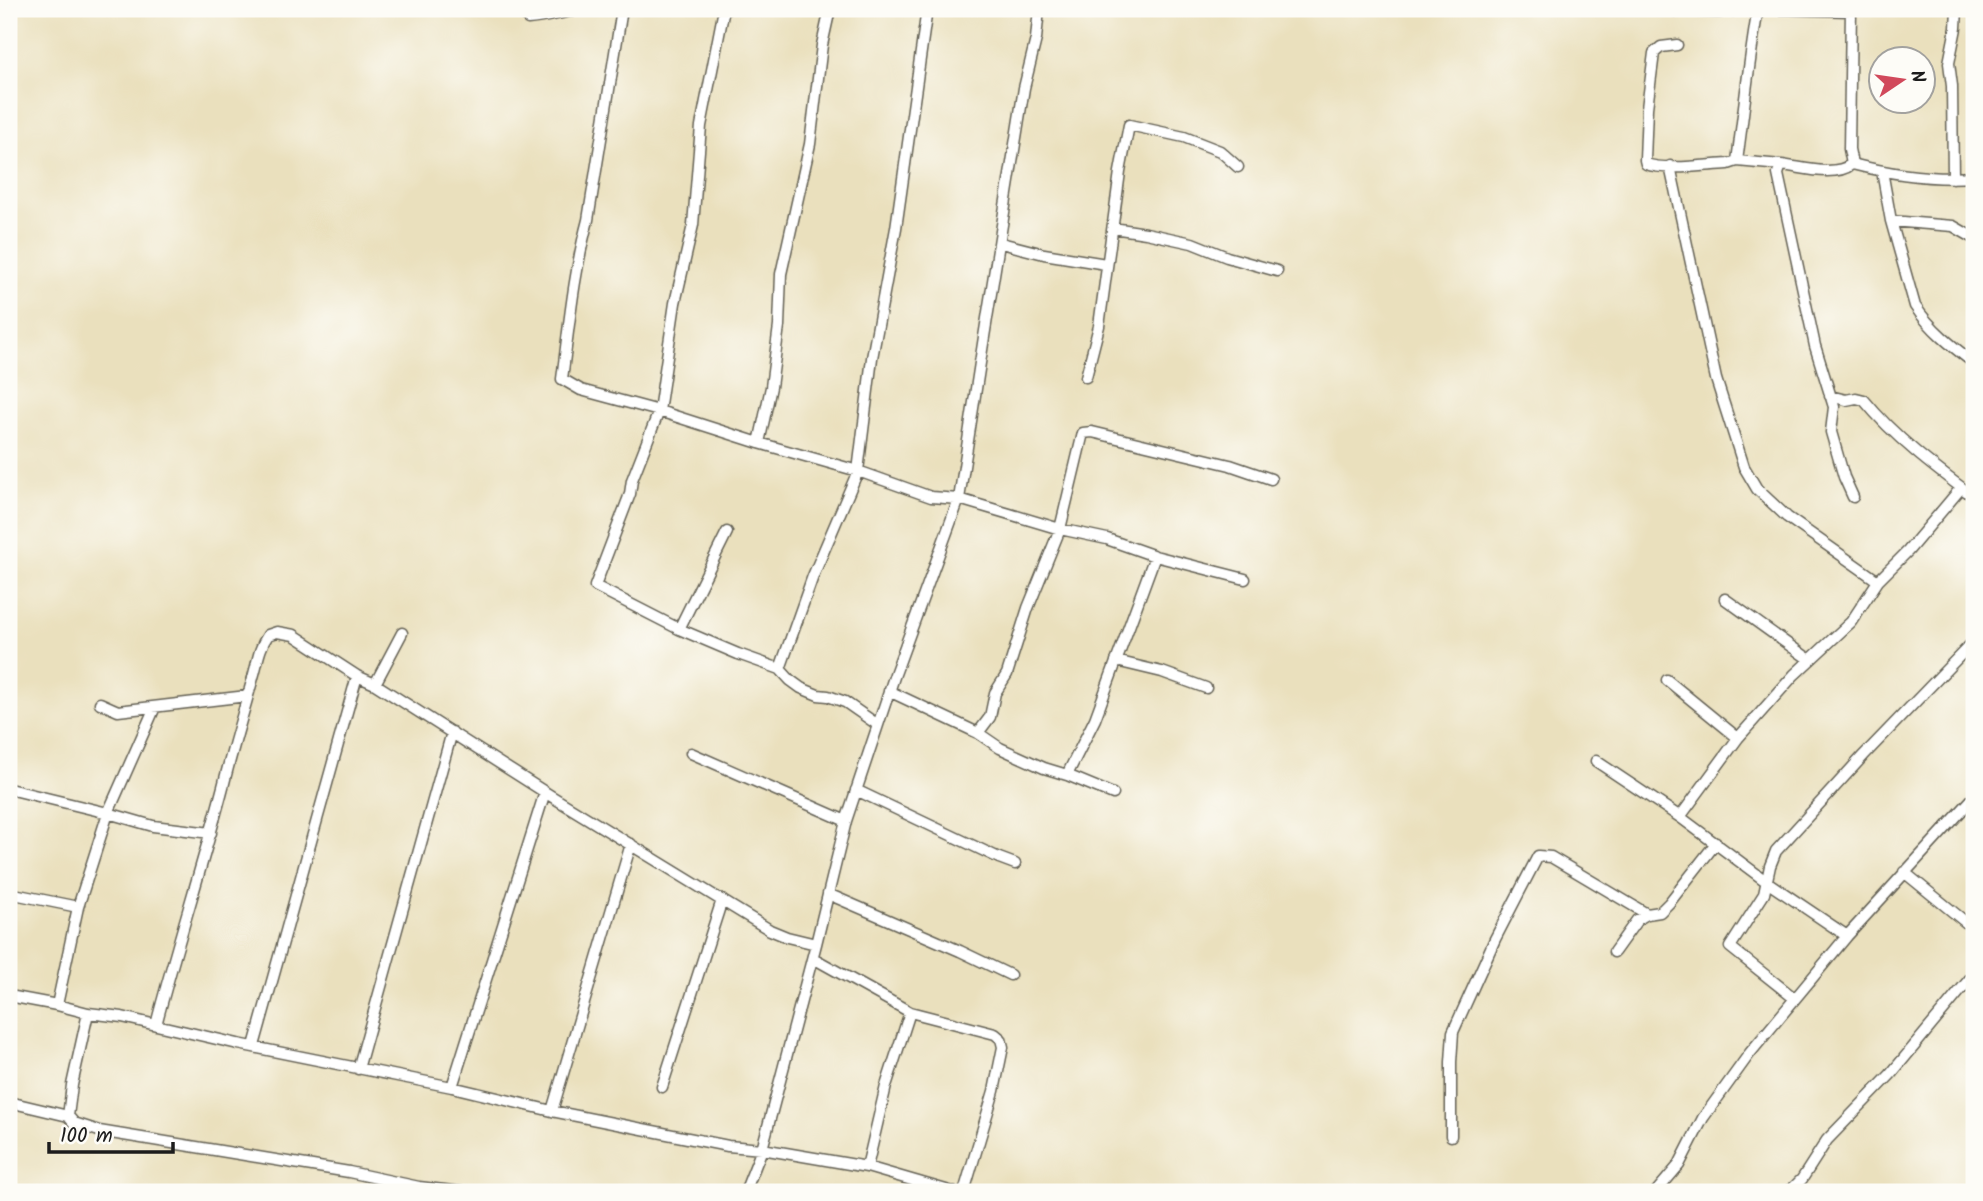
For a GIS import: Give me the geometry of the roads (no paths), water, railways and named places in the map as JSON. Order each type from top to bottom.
[{"type":"street","points":[[528,19],[543,18],[575,9],[590,9]]},
{"type":"street","points":[[622,9],[588,220],[575,278],[562,379],[581,390],[858,471],[931,497],[959,499],[1245,579]]},
{"type":"street","points":[[724,9],[701,126],[693,225],[675,303],[659,411],[595,586],[679,629],[780,670],[801,688],[845,702],[878,725]]},
{"type":"street","points":[[759,443],[771,387],[779,326],[781,274],[810,144],[822,44],[830,9]]},
{"type":"street","points":[[780,670],[813,576],[858,471],[872,358],[896,228],[927,9]]},
{"type":"street","points":[[745,1192],[762,1149],[846,821],[889,691],[959,499],[1039,9]]},
{"type":"street","points":[[1673,9],[1718,12],[1750,9]]},
{"type":"street","points":[[1737,161],[1758,9]]},
{"type":"street","points":[[1765,9],[1851,10],[1849,149],[1852,164]]},
{"type":"street","points":[[1953,178],[1952,86],[1949,63],[1957,9]]},
{"type":"street","points":[[1677,45],[1661,47],[1654,53],[1647,108],[1646,164],[1671,166],[1728,164],[1737,161],[1829,171],[1846,169],[1852,164]]},
{"type":"street","points":[[1086,377],[1099,326],[1106,264],[1129,125],[1184,137],[1220,151],[1238,167]]},
{"type":"street","points":[[1852,164],[1882,171],[1953,178],[1974,177]]},
{"type":"street","points":[[1781,165],[1778,174],[1815,346],[1834,407],[1831,432],[1844,477],[1853,497]]},
{"type":"street","points":[[1671,166],[1716,379],[1744,467],[1756,489],[1787,517],[1878,582]]},
{"type":"street","points":[[1882,171],[1891,221],[1915,306],[1946,340],[1974,363]]},
{"type":"street","points":[[1891,221],[1954,226],[1974,238]]},
{"type":"street","points":[[1113,228],[1192,243],[1227,257],[1278,271]]},
{"type":"street","points":[[1000,243],[1044,254],[1106,264]]},
{"type":"street","points":[[1830,396],[1846,400],[1864,400],[1881,421],[1908,445],[1974,497]]},
{"type":"street","points":[[978,733],[990,717],[995,693],[1007,674],[1028,608],[1060,529],[1083,433],[1092,432],[1230,465],[1271,479]]},
{"type":"street","points":[[1680,817],[1738,738],[1794,675],[1851,622],[1878,582],[1961,488]]},
{"type":"street","points":[[679,629],[727,533]]},
{"type":"street","points":[[1067,775],[1096,719],[1155,556]]},
{"type":"street","points":[[1725,600],[1810,660]]},
{"type":"street","points":[[156,1025],[255,673],[260,646],[268,635],[277,632],[293,635],[357,676],[375,684],[770,930],[816,944]]},
{"type":"street","points":[[375,684],[402,633]]},
{"type":"street","points":[[1794,998],[1730,947],[1764,894],[1776,851],[1974,640]]},
{"type":"street","points":[[1116,661],[1163,672],[1206,688]]},
{"type":"street","points":[[254,1046],[357,676]]},
{"type":"street","points":[[1667,680],[1738,738]]},
{"type":"street","points":[[889,691],[978,733],[1000,748],[1113,794]]},
{"type":"street","points":[[100,703],[118,710],[247,696]]},
{"type":"street","points":[[57,1004],[78,907],[108,813],[155,706]]},
{"type":"street","points":[[358,1069],[452,732]]},
{"type":"street","points":[[691,753],[846,821]]},
{"type":"street","points":[[1596,761],[1680,817],[1767,882],[1847,936]]},
{"type":"street","points":[[9,789],[153,826],[211,833]]},
{"type":"street","points":[[856,790],[1015,864]]},
{"type":"street","points":[[452,1087],[545,792]]},
{"type":"street","points":[[1656,1192],[1679,1165],[1703,1118],[1794,998],[1974,797]]},
{"type":"street","points":[[1614,952],[1637,920],[1647,914],[1660,912],[1669,903],[1716,843]]},
{"type":"street","points":[[552,1111],[631,844]]},
{"type":"street","points":[[1451,1136],[1453,1032],[1495,939],[1538,856],[1551,857],[1647,914]]},
{"type":"street","points":[[1905,872],[1974,929]]},
{"type":"street","points":[[9,893],[78,907]]},
{"type":"street","points":[[828,894],[1010,975]]},
{"type":"street","points":[[662,1087],[722,900]]},
{"type":"street","points":[[813,958],[910,1012],[995,1034],[1001,1040],[1003,1047],[993,1091],[964,1192]]},
{"type":"street","points":[[1789,1192],[1802,1179],[1827,1140],[1890,1075],[1974,974]]},
{"type":"street","points":[[9,996],[57,1004],[88,1013],[122,1017],[552,1111],[729,1146],[867,1167],[953,1192]]},
{"type":"street","points":[[867,1167],[886,1086],[910,1012]]},
{"type":"street","points":[[68,1116],[88,1013]]},
{"type":"street","points":[[9,1102],[68,1116],[74,1123],[99,1131],[349,1172],[419,1188],[461,1192]]}]
